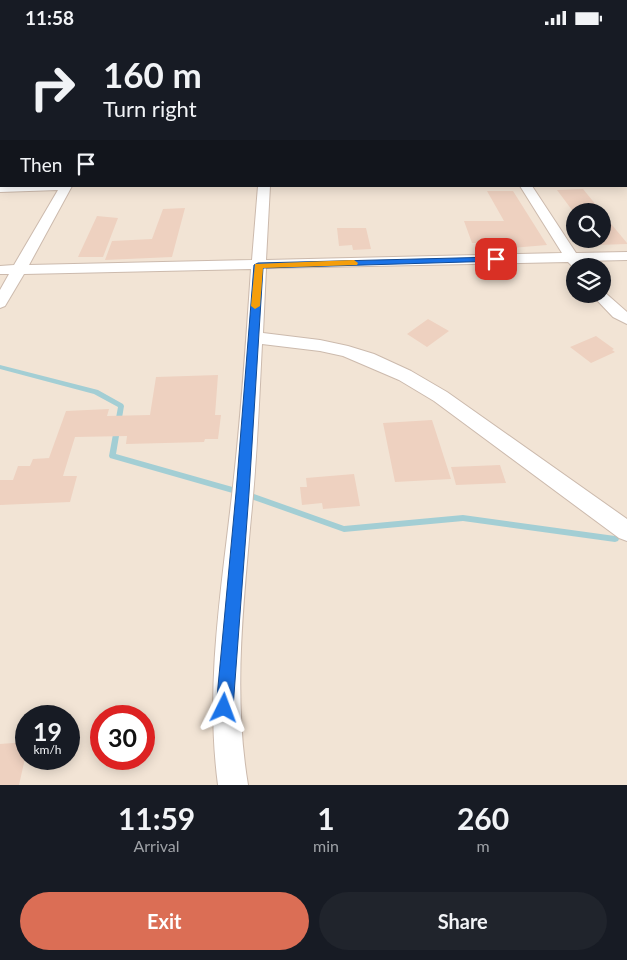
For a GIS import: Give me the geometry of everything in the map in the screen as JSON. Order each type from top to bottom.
[{"type":"street","points":[[0,188],[30,187]]},
{"type":"street","points":[[0,303],[65,187]]},
{"type":"street","points":[[233,785],[226,750],[224,708],[243,493],[264,187]]},
{"type":"street","points":[[527,187],[572,258]]},
{"type":"street","points":[[610,258],[627,256]]},
{"type":"street","points":[[0,270],[566,262]]},
{"type":"street","points":[[608,303],[627,319]]},
{"type":"street","points":[[253,337],[330,347],[377,362],[448,401],[472,421],[627,531]]},
{"type":"shaded area","points":[[0,187],[627,187],[627,785],[0,785]]},
{"type":"building","points":[[583,189],[594,203],[567,203],[557,190]]},
{"type":"building","points":[[487,191],[513,191],[547,245],[500,249],[497,243],[472,243],[464,221],[504,221]]},
{"type":"building","points":[[185,208],[172,257],[105,260],[112,241],[152,239],[163,209]]},
{"type":"building","points":[[97,216],[118,218],[103,257],[78,257]]},
{"type":"building","points":[[611,224],[627,243],[611,245]]},
{"type":"building","points":[[337,228],[366,228],[371,249],[353,250],[352,245],[339,246]]},
{"type":"building","points":[[428,319],[449,331],[427,347],[407,334]]},
{"type":"building","points":[[596,336],[614,349],[612,350],[615,352],[591,363],[570,347]]},
{"type":"building","points":[[218,375],[215,415],[221,415],[218,439],[205,439],[204,442],[126,444],[127,436],[75,437],[63,476],[77,476],[70,502],[0,505],[0,480],[13,480],[18,466],[30,466],[33,459],[49,458],[66,411],[109,409],[107,416],[150,415],[156,377]]},
{"type":"building","points":[[432,420],[451,479],[395,482],[383,423]]},
{"type":"building","points":[[500,465],[506,483],[456,485],[451,467]]},
{"type":"building","points":[[354,474],[360,506],[323,509],[322,503],[302,505],[300,487],[307,487],[306,478]]},
{"type":"building","points":[[15,743],[15,770],[22,770],[19,785],[0,785],[0,744]]},
{"type":"waterway","points":[[0,367],[96,392],[121,406],[112,456],[243,493],[344,529],[463,518],[615,539]]},
{"type":"slow traffic","points":[[255,306],[258,265],[354,263]]},
{"type":"route","points":[[224,708],[243,493],[258,265],[496,259]]}]
